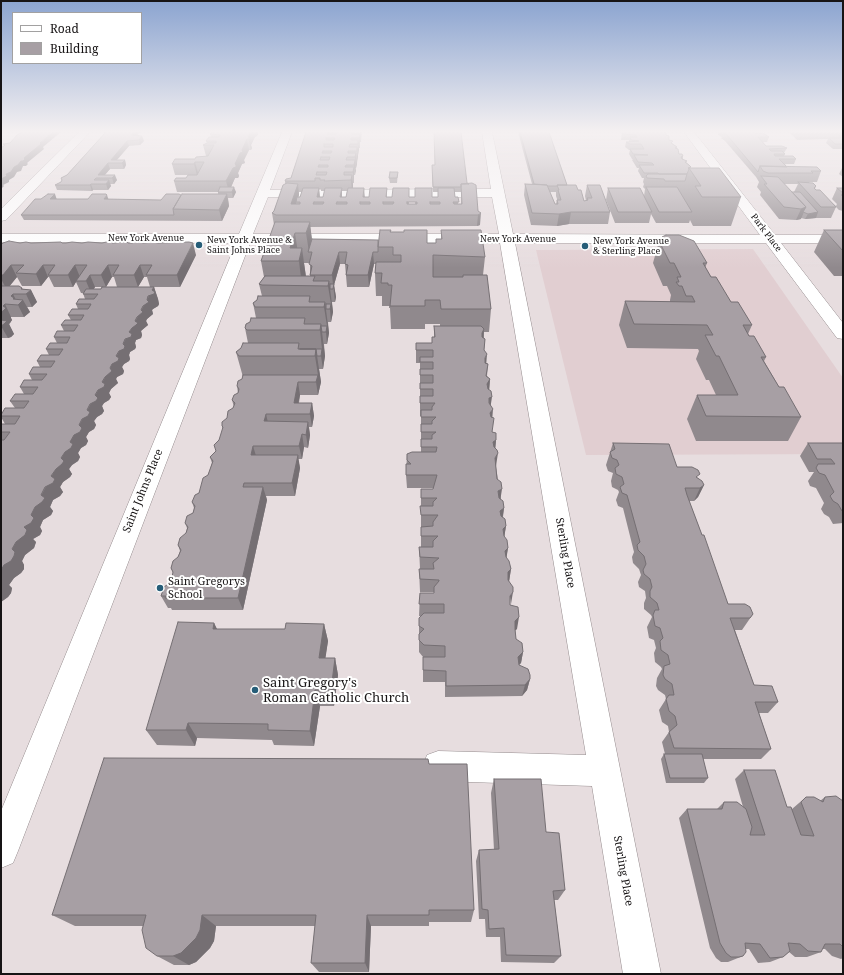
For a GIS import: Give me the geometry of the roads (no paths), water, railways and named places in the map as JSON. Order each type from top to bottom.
[{"type":"street","points":[[1,217],[40,178]]},
{"type":"street","name":"Saint Johns Place","points":[[1,851],[269,178]]},
{"type":"street","name":"Sterling Place","points":[[495,178],[642,974]]},
{"type":"street","name":"Park Place","points":[[723,178],[843,334]]},
{"type":"street","points":[[263,194],[498,193]]},
{"type":"street","name":"New York Avenue","points":[[1,238],[843,239]]},
{"type":"street","points":[[415,766],[605,771]]},
{"type":"place","name":"New York Avenue & Saint Johns Place","points":[[199,245]]},
{"type":"place","name":"New York Avenue & Sterling Place","points":[[585,246]]},
{"type":"place","name":"Saint Gregorys School","points":[[160,588]]},
{"type":"place","name":"Saint Gregory's Roman Catholic Church","points":[[255,690]]}]
